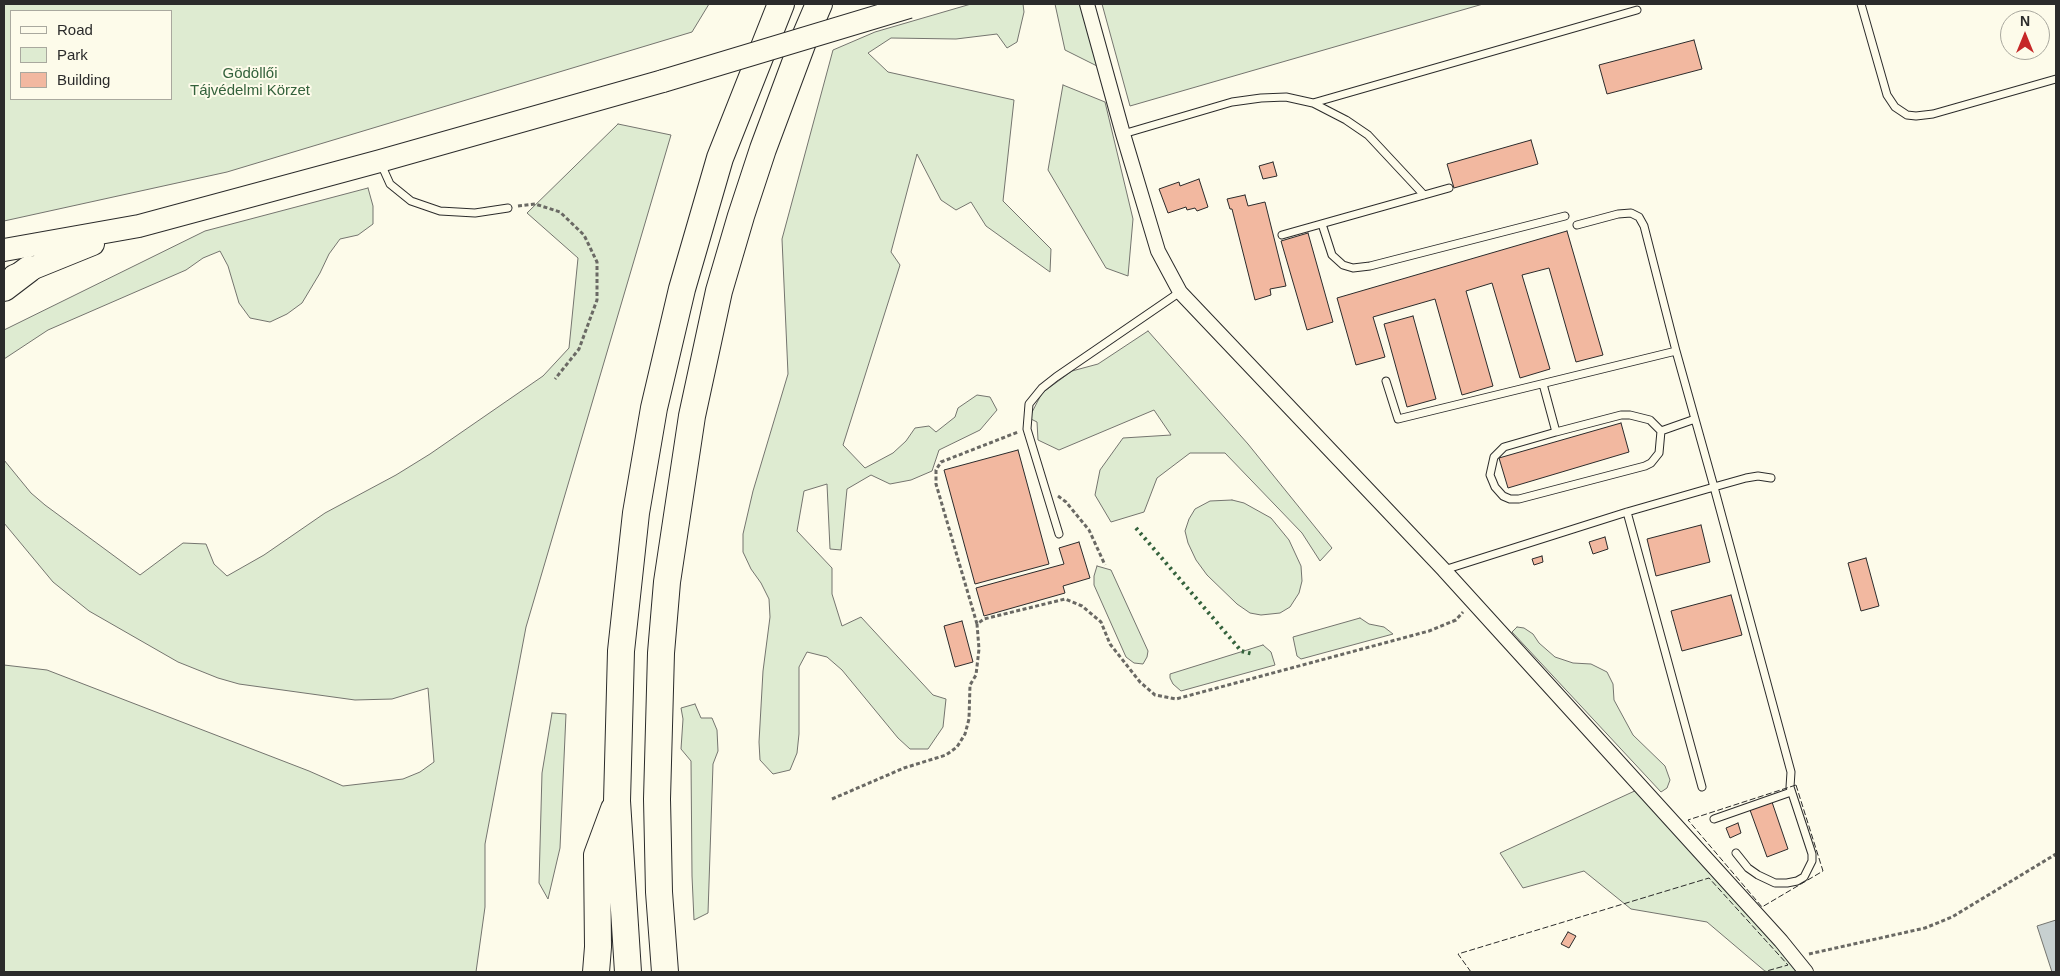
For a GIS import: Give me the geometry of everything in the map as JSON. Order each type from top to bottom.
[{"type":"highway","points":[[628,972],[618,801],[622,642],[635,522],[654,408],[682,289],[720,158],[781,4]]},
{"type":"highway","points":[[665,972],[659,892],[657,799],[661,654],[667,582],[692,416],[719,291],[741,216],[787,85],[820,4]]},
{"type":"highway","points":[[4,288],[29,269]]},
{"type":"highway","points":[[596,972],[598,948],[597,856],[618,801]]},
{"type":"main road","points":[[4,250],[139,226],[380,161],[663,81],[915,6]]},
{"type":"main road","points":[[4,281],[29,269],[139,226]]},
{"type":"street","points":[[1087,4],[1158,251],[1180,292],[1444,570],[1792,954],[1806,972]]},
{"type":"lane","points":[[1861,4],[1887,95],[1895,107],[1907,115],[1933,114],[2056,79]]},
{"type":"lane","points":[[1313,103],[1638,10]]},
{"type":"lane","points":[[1123,134],[1232,102],[1286,97],[1313,103],[1346,120],[1368,135],[1424,195]]},
{"type":"lane","points":[[380,161],[390,184],[411,201],[440,211],[475,213],[508,208]]},
{"type":"lane","points":[[1282,235],[1449,188]]},
{"type":"lane","points":[[1577,225],[1618,214],[1631,213],[1639,217],[1644,226],[1676,351],[1791,772],[1792,792],[1812,854],[1811,867],[1804,877],[1798,881],[1786,883],[1770,881],[1748,868],[1736,853]]},
{"type":"lane","points":[[1322,224],[1332,255],[1343,265],[1353,268],[1370,266],[1565,216]]},
{"type":"lane","points":[[1058,534],[1027,429],[1027,412],[1032,398],[1056,377],[1180,292]]},
{"type":"lane","points":[[1386,381],[1398,419],[1676,351]]},
{"type":"lane","points":[[1542,384],[1556,432]]},
{"type":"lane","points":[[1621,415],[1630,415],[1650,420],[1661,431],[1659,453],[1651,463],[1645,466],[1519,499],[1510,499],[1503,496],[1495,487],[1490,475],[1492,463],[1498,452],[1511,444],[1621,415]]},
{"type":"lane","points":[[1661,431],[1695,419]]},
{"type":"lane","points":[[1444,570],[1627,512],[1714,487],[1758,476],[1771,478]]},
{"type":"lane","points":[[1627,512],[1702,787]]},
{"type":"lane","points":[[1714,819],[1792,792]]},
{"type":"path","points":[[508,208],[535,204],[560,212],[584,235],[597,262],[597,300],[582,341],[579,349],[554,379]]},
{"type":"path","points":[[832,799],[904,768],[946,755],[957,746],[965,734],[969,719],[970,685],[976,675],[979,649],[977,624],[936,484],[936,470],[941,462],[1024,430]]},
{"type":"path","points":[[1044,485],[1066,502],[1089,530],[1105,565]]},
{"type":"path","points":[[977,624],[984,619],[1065,599],[1082,606],[1101,622],[1110,644],[1140,682],[1155,694],[1176,700],[1429,631],[1456,620],[1473,603]]},
{"type":"path","points":[[1792,954],[1815,953],[1926,928],[1952,917],[2056,854]]},
{"type":"green space","name":"Gödöllői Tájvédelmi Körzet","points":[[4,4],[709,4],[692,32],[227,172],[4,221]]},
{"type":"green space","points":[[971,4],[1023,4],[1024,12],[1017,42],[1007,48],[997,34],[956,39],[891,38],[868,53],[888,72],[1014,100],[1003,201],[1051,249],[1050,272],[986,226],[971,202],[956,210],[941,200],[917,154],[891,252],[900,265],[843,445],[865,468],[893,453],[906,441],[915,428],[929,426],[936,432],[955,417],[958,408],[977,395],[990,397],[997,410],[980,430],[939,450],[932,471],[911,480],[890,484],[871,475],[847,489],[841,550],[830,549],[827,484],[804,491],[797,531],[832,568],[832,594],[842,626],[861,617],[933,695],[946,699],[943,727],[928,749],[910,749],[898,738],[842,670],[827,657],[807,652],[799,667],[799,734],[797,753],[790,770],[773,774],[760,760],[759,742],[763,671],[770,617],[769,599],[743,552],[743,534],[753,491],[788,374],[782,239],[833,50],[875,32]]},
{"type":"green space","points":[[1055,4],[1080,4],[1097,66],[1065,50]]},
{"type":"green space","points":[[1102,4],[1483,4],[1130,106]]},
{"type":"green space","points":[[1063,85],[1105,102],[1133,219],[1128,276],[1106,268],[1048,170]]},
{"type":"green space","points":[[618,124],[671,135],[526,627],[485,844],[485,907],[476,972],[4,972],[4,665],[47,670],[309,771],[343,786],[403,779],[420,772],[434,762],[428,688],[392,699],[355,700],[239,684],[178,662],[89,611],[53,582],[4,523],[4,460],[31,493],[45,505],[140,575],[183,543],[206,544],[214,564],[227,576],[264,555],[325,513],[396,475],[430,454],[543,376],[569,348],[578,258],[527,213]]},
{"type":"green space","points":[[368,188],[373,206],[373,224],[358,235],[340,239],[329,254],[302,303],[287,314],[270,322],[250,318],[239,303],[228,266],[220,251],[203,258],[186,270],[48,330],[4,359],[4,330],[205,231]]},
{"type":"green space","points":[[1148,331],[1248,444],[1332,548],[1320,561],[1302,533],[1225,453],[1190,453],[1157,478],[1144,512],[1111,522],[1095,495],[1100,470],[1123,438],[1171,435],[1154,410],[1059,450],[1038,440],[1037,422],[1029,418],[1042,393],[1072,371],[1098,364]]},
{"type":"green space","points":[[1232,500],[1244,503],[1271,518],[1289,540],[1301,566],[1302,581],[1299,593],[1290,607],[1280,613],[1261,615],[1250,613],[1237,604],[1207,575],[1196,560],[1188,543],[1185,531],[1195,509],[1210,501]]},
{"type":"green space","points":[[1097,566],[1111,570],[1148,651],[1143,664],[1134,663],[1126,657],[1094,585]]},
{"type":"green space","points":[[1360,618],[1369,624],[1384,627],[1393,634],[1301,659],[1297,656],[1293,637]]},
{"type":"green space","points":[[1517,627],[1524,628],[1533,634],[1539,643],[1555,657],[1573,663],[1591,664],[1607,672],[1613,684],[1614,700],[1633,735],[1665,766],[1670,780],[1667,788],[1661,792],[1512,632]]},
{"type":"green space","points":[[1263,645],[1271,652],[1275,665],[1181,691],[1173,684],[1170,678],[1170,674]]},
{"type":"green space","points":[[695,704],[701,718],[712,718],[717,730],[718,751],[713,764],[708,913],[694,920],[691,761],[681,749],[683,719],[681,708]]},
{"type":"green space","points":[[552,713],[566,714],[560,848],[548,899],[539,883],[542,773]]},
{"type":"green space","points":[[1639,789],[1800,972],[1766,972],[1707,922],[1631,909],[1584,871],[1523,888],[1500,853]]},
{"type":"shaded area","points":[[2056,920],[2056,972],[2052,972],[2037,926]]},
{"type":"building","points":[[1694,40],[1702,69],[1607,94],[1599,65]]},
{"type":"building","points":[[1531,140],[1538,164],[1454,188],[1447,164]]},
{"type":"building","points":[[1273,162],[1277,176],[1263,179],[1259,166]]},
{"type":"building","points":[[1199,179],[1208,207],[1197,211],[1195,208],[1187,210],[1186,207],[1168,213],[1159,189],[1179,182],[1180,186]]},
{"type":"building","points":[[1245,195],[1248,206],[1265,202],[1286,286],[1270,289],[1271,295],[1255,300],[1232,209],[1230,209],[1227,199]]},
{"type":"building","points":[[1567,231],[1603,355],[1576,362],[1549,268],[1522,275],[1550,369],[1520,378],[1492,283],[1466,291],[1493,386],[1462,395],[1435,299],[1373,317],[1385,357],[1356,365],[1337,298]]},
{"type":"building","points":[[1308,233],[1333,322],[1307,330],[1281,241]]},
{"type":"building","points":[[1413,316],[1436,399],[1407,407],[1384,324]]},
{"type":"building","points":[[1621,423],[1629,452],[1508,488],[1499,458]]},
{"type":"building","points":[[1018,450],[1049,564],[975,584],[944,470]]},
{"type":"building","points":[[1701,525],[1710,562],[1656,576],[1647,539]]},
{"type":"building","points":[[1605,537],[1608,549],[1593,554],[1589,542]]},
{"type":"building","points":[[1079,542],[1090,578],[1063,586],[1065,593],[984,616],[976,588],[1064,564],[1059,548]]},
{"type":"building","points":[[1542,556],[1543,562],[1534,565],[1532,559]]},
{"type":"building","points":[[1866,558],[1879,606],[1861,611],[1848,563]]},
{"type":"building","points":[[1731,595],[1742,635],[1682,651],[1671,611]]},
{"type":"building","points":[[962,621],[973,662],[955,667],[944,626]]},
{"type":"building","points":[[1772,802],[1788,849],[1767,857],[1750,810]]},
{"type":"building","points":[[1738,823],[1741,833],[1730,838],[1726,828]]},
{"type":"building","points":[[1568,932],[1576,936],[1569,948],[1561,944]]},
{"type":"hedge","points":[[1136,528],[1241,651],[1253,654]]},
{"type":"fence","points":[[1796,785],[1823,871],[1762,907],[1688,820],[1796,785]]},
{"type":"fence","points":[[1471,972],[1458,954],[1709,878],[1788,965],[1763,972]]}]
